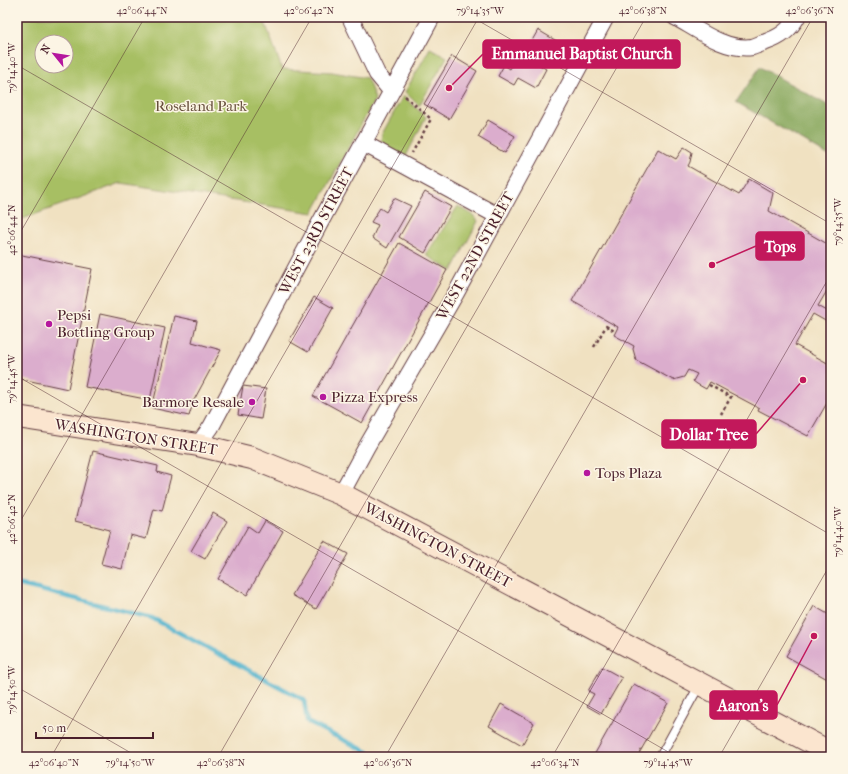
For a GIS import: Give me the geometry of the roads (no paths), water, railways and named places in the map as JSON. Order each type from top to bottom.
[{"type":"main road","name":"WASHINGTON STREET","points":[[17,417],[198,445],[252,458],[341,494],[831,753]]},
{"type":"street","points":[[350,17],[377,74],[397,92]]},
{"type":"street","name":"WEST 23RD STREET","points":[[198,445],[211,427],[364,143],[397,92],[432,17]]},
{"type":"street","name":"WEST 22ND STREET","points":[[341,494],[370,440],[456,293],[606,17]]},
{"type":"street","points":[[675,17],[723,44],[751,47],[780,37],[793,23],[796,17]]},
{"type":"street","points":[[364,143],[498,216]]},
{"type":"lane","points":[[660,757],[700,683]]},
{"type":"waterway","points":[[17,584],[152,618],[304,700],[307,722],[368,752],[368,757]]},
{"type":"place","name":"Emmanuel Baptist Church","points":[[449,88]]},
{"type":"place","name":"Tops","points":[[712,265]]},
{"type":"place","name":"Pepsi Bottling Group","points":[[49,324]]},
{"type":"place","name":"Dollar Tree","points":[[803,380]]},
{"type":"place","name":"Pizza Express","points":[[323,397]]},
{"type":"place","name":"Barmore Resale","points":[[252,402]]},
{"type":"place","name":"Tops Plaza","points":[[587,473]]},
{"type":"place","name":"Aaron's","points":[[814,636]]},
{"type":"park label","name":"Roseland Park","points":[[201,106]]}]
